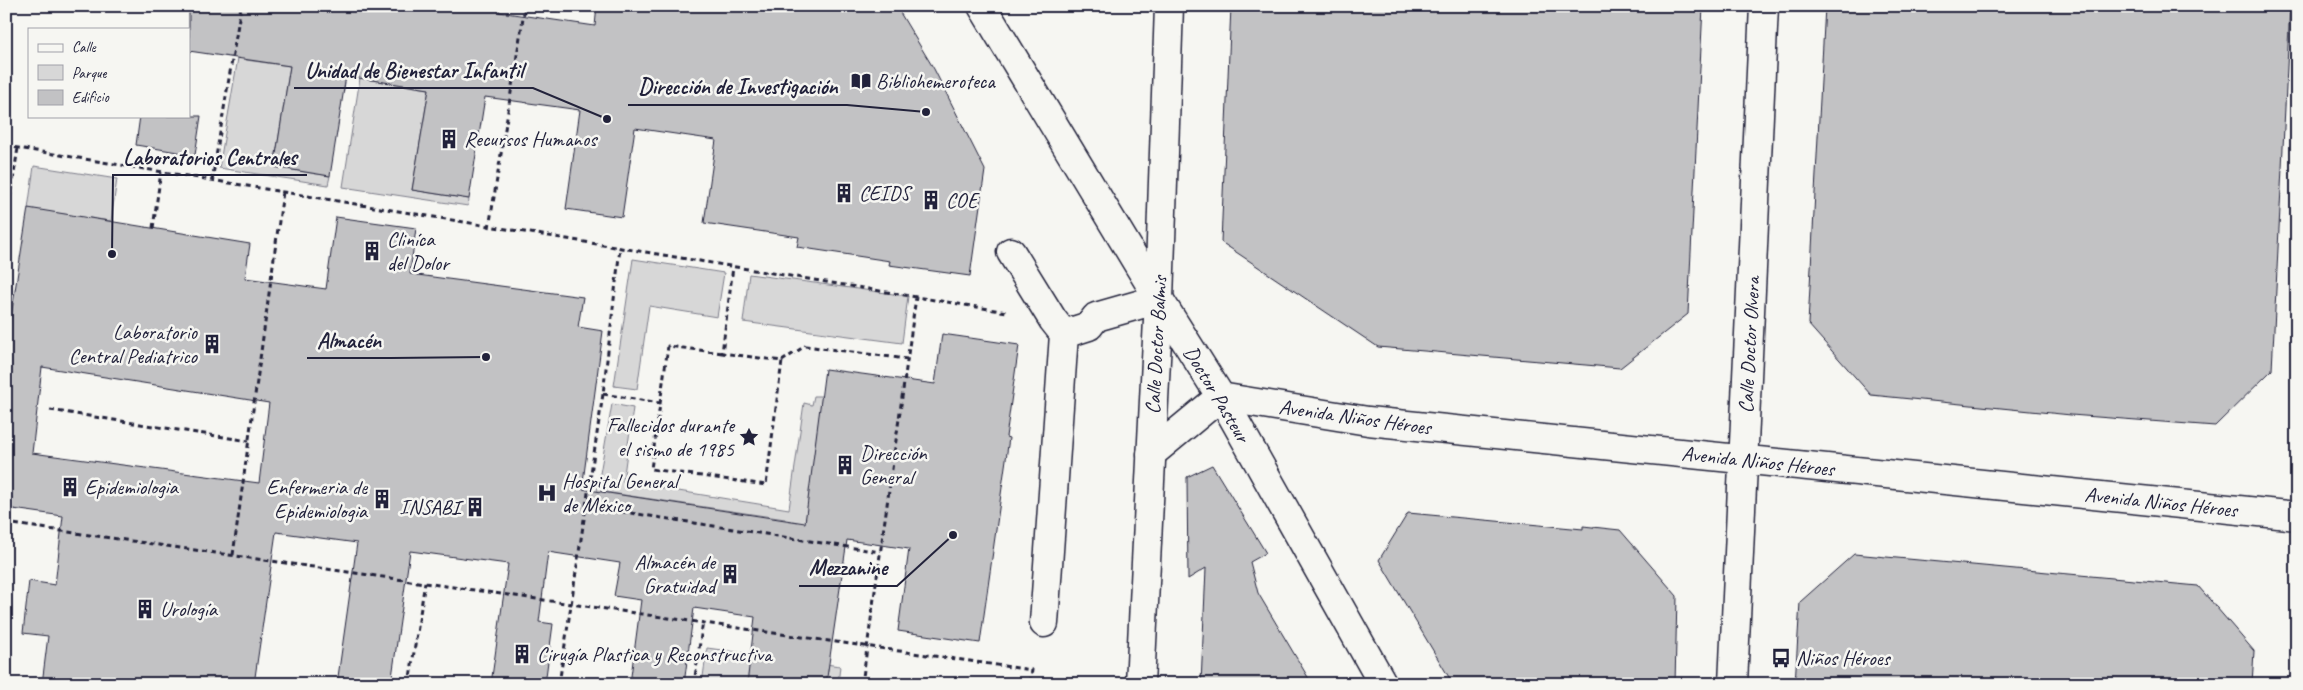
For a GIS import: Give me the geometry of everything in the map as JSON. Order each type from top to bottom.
[{"type":"main road","name":"Doctor Pasteur","points":[[982,6],[1158,299],[1220,397],[1383,684]]},
{"type":"main road","name":"Calle Doctor Balmis","points":[[1140,684],[1170,6]]},
{"type":"main road","name":"Calle Doctor Olvera","points":[[1733,684],[1764,6]]},
{"type":"main road","points":[[1012,252],[1059,327],[1044,623]]},
{"type":"main road","points":[[1059,327],[1089,326],[1096,317],[1158,299]]},
{"type":"main road","points":[[1151,454],[1220,397]]},
{"type":"main road","name":"Avenida Niños Héroes","points":[[1220,397],[1368,421],[2297,516]]},
{"type":"path","points":[[212,180],[241,6]]},
{"type":"path","points":[[490,228],[525,6]]},
{"type":"path","points":[[6,146],[490,228],[916,297],[1059,327]]},
{"type":"path","points":[[6,225],[18,148]]},
{"type":"path","points":[[153,228],[161,172]]},
{"type":"path","points":[[233,555],[283,192]]},
{"type":"path","points":[[560,684],[603,394],[620,248]]},
{"type":"path","points":[[722,353],[733,267]]},
{"type":"path","points":[[862,684],[916,297]]},
{"type":"path","points":[[782,361],[766,485],[651,469],[668,346],[782,361],[805,346],[907,360]]},
{"type":"path","points":[[603,394],[660,403]]},
{"type":"path","points":[[50,410],[249,441]]},
{"type":"path","points":[[586,506],[880,552]]},
{"type":"path","points":[[6,523],[571,602],[1032,670],[1030,684]]},
{"type":"path","points":[[408,684],[425,582]]},
{"type":"path","points":[[694,684],[703,621]]},
{"type":"green space","points":[[247,6],[255,6],[246,60],[290,66],[274,167],[330,176],[328,185],[219,168]]},
{"type":"green space","points":[[360,78],[429,89],[412,190],[469,199],[468,206],[343,187]]},
{"type":"green space","points":[[34,166],[117,179],[111,221],[28,209]]},
{"type":"green space","points":[[633,259],[724,273],[717,317],[649,306],[637,389],[614,386]]},
{"type":"green space","points":[[749,274],[908,296],[902,343],[743,322]]},
{"type":"green space","points":[[814,396],[822,396],[804,534],[784,530],[785,519],[597,491],[612,404],[633,408],[623,482],[789,509],[804,403],[812,405]]},
{"type":"green space","points":[[707,648],[840,666],[838,684],[749,671],[747,684],[702,684]]},
{"type":"building","points":[[189,6],[500,6],[499,12],[595,26],[597,6],[896,6],[934,69],[985,170],[970,276],[889,265],[890,261],[797,247],[799,237],[704,223],[716,140],[635,128],[622,217],[566,209],[580,110],[485,97],[469,199],[412,190],[429,89],[346,76],[330,176],[274,167],[290,66],[190,51]]},
{"type":"building","points":[[1231,6],[1703,6],[1688,314],[1620,368],[1378,347],[1221,242]]},
{"type":"building","points":[[1825,6],[2290,6],[2272,370],[2215,426],[2071,415],[1871,395],[1808,324]]},
{"type":"building","points":[[190,116],[201,116],[195,155],[136,145],[140,118],[190,118]]},
{"type":"building","points":[[28,208],[250,244],[245,278],[326,289],[336,217],[416,228],[410,274],[583,297],[578,327],[603,331],[582,489],[805,523],[825,369],[935,384],[942,334],[1019,345],[1006,437],[1009,438],[980,643],[898,631],[909,549],[847,540],[826,684],[747,684],[755,617],[694,608],[684,684],[630,684],[641,600],[614,596],[620,563],[548,552],[539,622],[553,624],[545,684],[491,684],[508,564],[410,551],[391,684],[337,684],[357,543],[276,532],[254,684],[42,684],[48,636],[23,633],[29,581],[55,585],[63,516],[6,508],[6,348]],"holes":[[[42,367],[269,403],[259,483],[32,453]]]},
{"type":"building","points":[[1212,465],[1266,553],[1250,562],[1258,593],[1312,684],[1201,684],[1206,568],[1188,579],[1187,477]]},
{"type":"building","points":[[1408,513],[1583,529],[1583,526],[1620,530],[1677,596],[1675,684],[1453,684],[1379,560]]},
{"type":"building","points":[[1854,554],[2198,586],[2254,651],[2252,684],[1795,684],[1800,602]]},
{"type":"place","name":"Bibliohemeroteca","points":[[861,81]]},
{"type":"place","name":"Dirección de Investigación","points":[[926,112]]},
{"type":"place","name":"Unidad de Bienestar Infantil","points":[[607,119]]},
{"type":"place","name":"Recursos Humanos","points":[[449,139]]},
{"type":"place","name":"CEIDS","points":[[844,193]]},
{"type":"place","name":"COE","points":[[931,200]]},
{"type":"place","name":"Cliníca del Dolor","points":[[372,251]]},
{"type":"place","name":"Laboratorios Centrales","points":[[112,254]]},
{"type":"place","name":"Laboratorio Central Pediatrico","points":[[212,344]]},
{"type":"place","name":"Almacén","points":[[486,357]]},
{"type":"place","name":"Fallecidos durante el sismo de 1985","points":[[749,437]]},
{"type":"place","name":"Dirección General","points":[[845,465]]},
{"type":"place","name":"Epidemiologia","points":[[70,487]]},
{"type":"place","name":"Hospital General de México","points":[[547,493]]},
{"type":"place","name":"Enfermeria de Epidemiologia","points":[[382,499]]},
{"type":"place","name":"INSABI","points":[[475,507]]},
{"type":"place","name":"Mezzanine","points":[[953,535]]},
{"type":"place","name":"Almacén de Gratuidad","points":[[730,574]]},
{"type":"place","name":"Urología","points":[[145,609]]},
{"type":"place","name":"Cirugía Plastica y Reconstructiva","points":[[522,654]]},
{"type":"place","name":"Niños Héroes","points":[[1781,658]]}]
